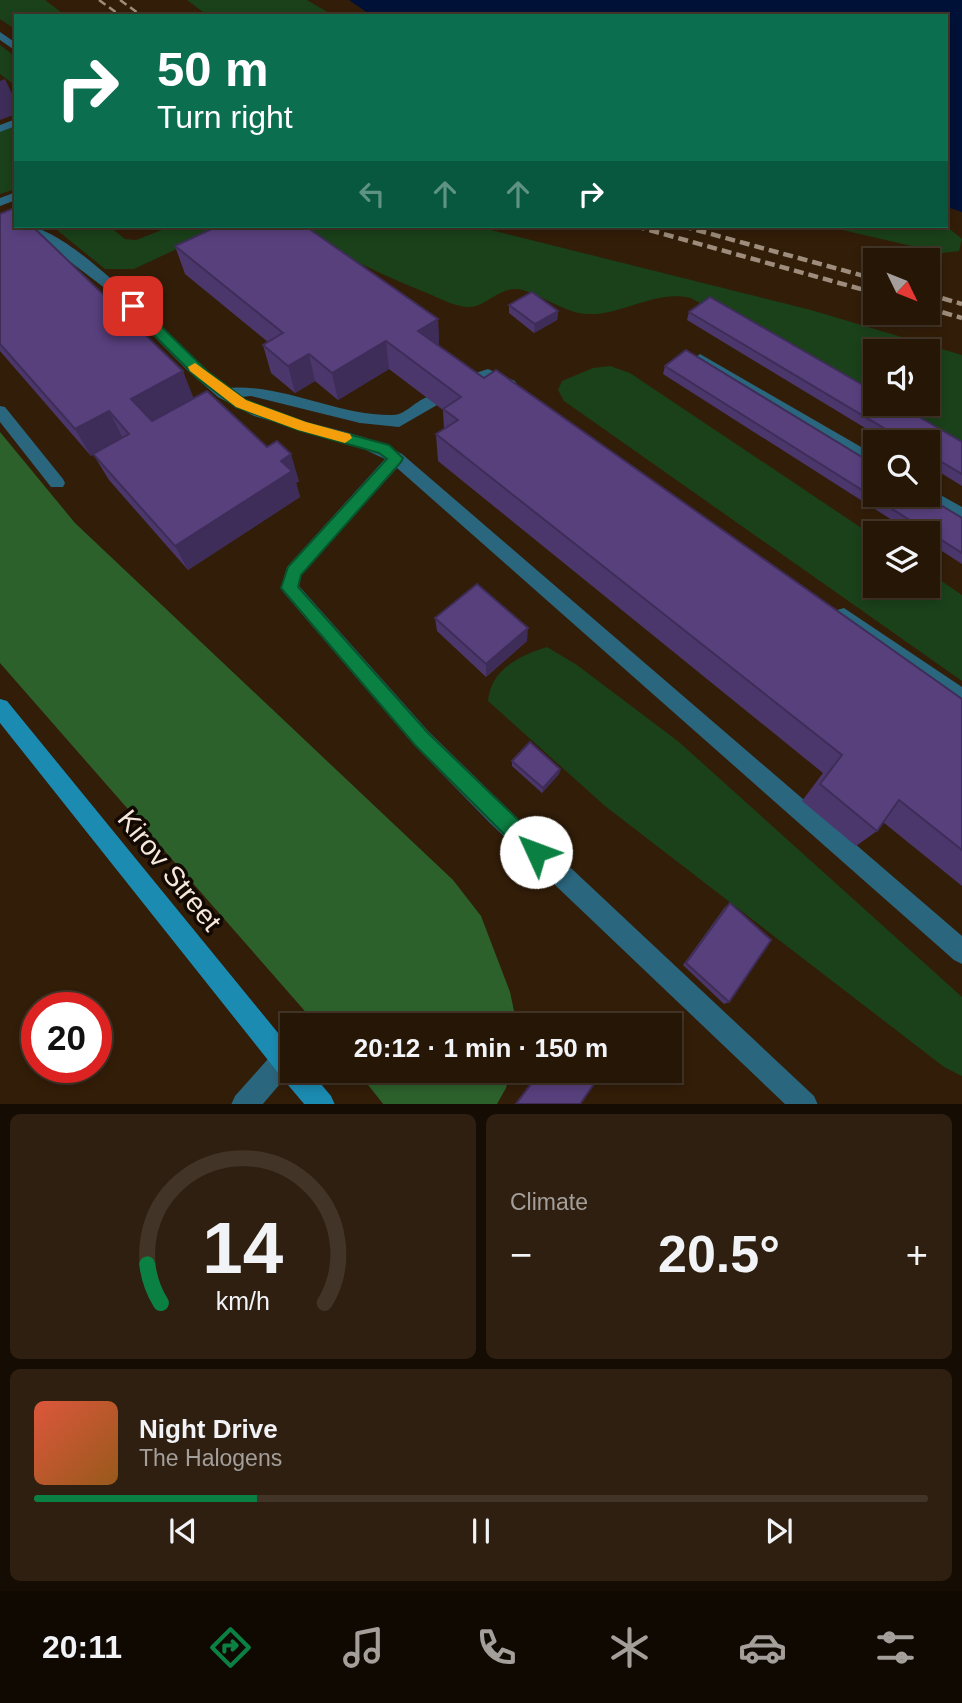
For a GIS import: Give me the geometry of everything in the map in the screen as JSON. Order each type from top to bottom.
[{"type":"street","name":"Kirov Street","points":[[0,708],[280,1055]]},
{"type":"street","name":"Kirov Street","points":[[304,1083],[322,1104]]},
{"type":"lane","points":[[0,35],[14,46]]},
{"type":"lane","points":[[32,228],[116,289],[225,393],[241,404],[384,449],[396,458],[962,951]]},
{"type":"lane","points":[[700,359],[863,456]]},
{"type":"lane","points":[[457,385],[488,374],[527,397]]},
{"type":"lane","points":[[225,393],[251,391],[360,417],[400,421],[432,401]]},
{"type":"lane","points":[[0,411],[57,483]]},
{"type":"lane","points":[[396,458],[293,572],[290,588],[422,739],[498,816],[805,1104]]},
{"type":"lane","points":[[940,501],[962,515]]},
{"type":"lane","points":[[825,603],[962,698]]},
{"type":"lane","points":[[244,1104],[280,1075]]},
{"type":"green space","points":[[0,0],[45,0],[63,14],[14,14],[14,29],[0,19]]},
{"type":"green space","points":[[187,0],[307,0],[331,14],[205,14]]},
{"type":"green space","points":[[0,45],[14,56],[14,84],[0,74]]},
{"type":"green space","points":[[14,127],[14,190],[0,194],[0,132]]},
{"type":"green space","points":[[54,228],[111,228],[125,239],[136,240],[167,228],[222,228],[134,269],[105,269]]},
{"type":"green space","points":[[291,228],[483,228],[811,310],[908,339],[863,339],[863,396],[691,298],[664,297],[613,311],[586,314],[568,310],[516,289],[467,307],[446,302]]},
{"type":"green space","points":[[834,228],[948,228],[962,239],[959,251],[942,253],[940,248],[920,248]]},
{"type":"green space","points":[[940,348],[962,355],[962,453],[940,440],[940,430],[923,430],[899,416],[940,416]]},
{"type":"green space","points":[[610,366],[630,373],[863,529],[863,598],[940,598],[940,580],[962,595],[962,681],[564,401],[558,390],[562,381],[593,368]]},
{"type":"green space","points":[[0,432],[75,523],[453,880],[481,916],[510,992],[514,1013],[306,1013],[0,663]]},
{"type":"green space","points":[[547,647],[577,665],[679,742],[962,997],[962,1076],[944,1067],[605,806],[488,701],[495,680],[508,665]]},
{"type":"green space","points":[[367,1083],[507,1083],[497,1104],[383,1104]]},
{"type":"water","points":[[349,0],[962,0],[962,212],[948,207],[948,14],[369,14]]},
{"type":"building","points":[[14,208],[14,228],[34,228],[183,371],[131,399],[152,421],[207,391],[267,447],[277,441],[291,454],[281,461],[292,471],[175,546],[93,454],[129,434],[109,411],[75,429],[0,344],[0,214]]},
{"type":"building","points":[[214,228],[308,228],[438,319],[418,331],[484,378],[496,370],[962,699],[962,850],[899,800],[877,831],[820,784],[842,755],[436,434],[458,420],[443,409],[461,397],[386,341],[332,373],[309,354],[288,366],[263,345],[283,333],[175,246]]},
{"type":"building","points":[[532,292],[558,311],[535,324],[509,305]]},
{"type":"building","points":[[710,297],[863,385],[863,416],[689,312]]},
{"type":"building","points":[[686,350],[863,458],[863,491],[665,366]]},
{"type":"building","points":[[864,416],[918,416],[962,442],[962,474],[940,461],[940,430],[887,430]]},
{"type":"building","points":[[940,505],[962,518],[962,553],[940,539],[940,521],[911,521],[889,507],[940,507]]},
{"type":"building","points":[[477,584],[528,628],[486,664],[435,618]]},
{"type":"building","points":[[530,742],[560,769],[543,788],[512,761]]},
{"type":"building","points":[[730,903],[771,940],[729,1002],[686,963]]},
{"type":"building","points":[[532,1083],[595,1083],[580,1104],[516,1104]]},
{"type":"railway","points":[[99,0],[118,14]]},
{"type":"railway","points":[[120,0],[139,14]]},
{"type":"railway","points":[[642,228],[863,290]]},
{"type":"railway","points":[[689,228],[863,276]]},
{"type":"railway","points":[[940,298],[962,304]]},
{"type":"railway","points":[[940,312],[962,318]]},
{"type":"slow traffic","points":[[195,367],[241,404],[303,427],[345,438]]},
{"type":"route","points":[[133,306],[202,374],[241,404],[303,427],[384,449],[396,458],[293,572],[290,588],[422,739],[536,852]]}]
